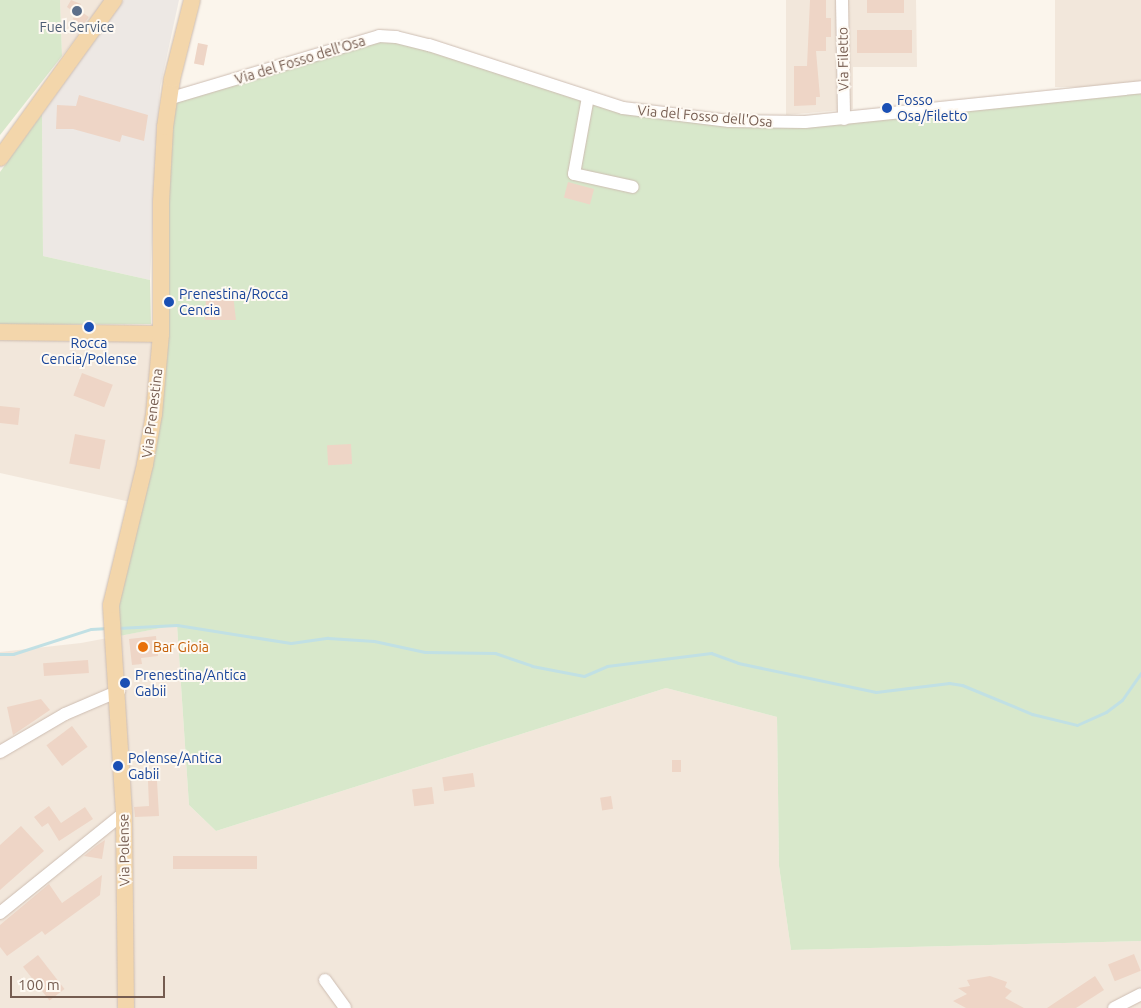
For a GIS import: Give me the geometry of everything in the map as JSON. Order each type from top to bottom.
[{"type":"main road","points":[[0,158],[114,0]]},
{"type":"main road","name":"Via Prenestina","points":[[118,691],[114,637],[110,613],[115,578],[150,439],[161,334],[161,202],[168,99],[192,0]]},
{"type":"main road","points":[[0,332],[161,334]]},
{"type":"main road","name":"Via Polense","points":[[118,691],[124,813],[126,1008]]},
{"type":"street","name":"Via Filetto","points":[[842,0],[844,119]]},
{"type":"street","name":"Via del Fosso dell'Osa","points":[[168,99],[379,36],[396,36],[429,45],[623,108],[693,118],[775,123],[844,119],[1141,87]]},
{"type":"street","points":[[588,97],[574,174],[633,187]]},
{"type":"street","points":[[0,752],[65,714],[118,691]]},
{"type":"street","points":[[0,913],[124,813]]},
{"type":"street","points":[[325,980],[345,1008]]},
{"type":"street","points":[[1114,1008],[1141,994]]},
{"type":"shaded area","points":[[60,0],[105,0],[62,56]]},
{"type":"shaded area","points":[[124,0],[179,0],[160,88],[150,280],[43,256],[42,114]]},
{"type":"shaded area","points":[[786,0],[916,0],[917,67],[853,67],[853,109],[786,115]]},
{"type":"shaded area","points":[[1055,0],[1141,0],[1141,87],[1055,87]]},
{"type":"shaded area","points":[[0,332],[161,334],[135,503],[0,473]]},
{"type":"shaded area","points":[[177,625],[189,805],[216,831],[666,688],[777,717],[779,866],[791,950],[1141,941],[1141,1008],[0,1008],[0,652],[81,643]]},
{"type":"green space","points":[[0,0],[60,0],[62,56],[0,135]]},
{"type":"green space","points":[[379,36],[623,108],[775,123],[1141,87],[1141,941],[791,950],[779,866],[777,717],[666,688],[216,831],[189,805],[177,625],[114,637],[110,613],[145,464],[168,99]]},
{"type":"green space","points":[[42,114],[43,256],[150,280],[151,324],[0,325],[0,172]]},
{"type":"building","points":[[71,0],[81,4],[75,13],[67,7]]},
{"type":"building","points":[[810,0],[826,0],[826,18],[831,18],[831,37],[826,37],[826,51],[816,51],[820,97],[816,97],[816,105],[794,106],[794,66],[807,66]]},
{"type":"building","points":[[867,0],[904,0],[904,13],[867,13]]},
{"type":"building","points":[[79,10],[89,17],[83,26],[73,19]]},
{"type":"building","points":[[857,30],[912,30],[912,53],[857,53]]},
{"type":"building","points":[[198,43],[208,45],[204,66],[194,64]]},
{"type":"building","points":[[79,95],[148,115],[144,141],[122,135],[120,142],[73,129],[56,129],[57,105],[76,106]]},
{"type":"building","points":[[568,182],[594,189],[590,204],[564,197]]},
{"type":"building","points":[[215,294],[233,294],[236,320],[205,320],[206,299],[215,299]]},
{"type":"building","points":[[82,373],[113,385],[104,407],[73,395]]},
{"type":"building","points":[[0,406],[20,408],[18,425],[0,423]]},
{"type":"building","points":[[75,434],[105,440],[100,469],[69,463]]},
{"type":"building","points":[[351,444],[352,464],[328,465],[327,445]]},
{"type":"building","name":"Bar Gioia","points":[[156,636],[158,656],[141,658],[142,664],[132,665],[129,639]]},
{"type":"building","points":[[88,660],[89,673],[44,676],[43,663]]},
{"type":"building","points":[[41,699],[50,710],[13,735],[7,707]]},
{"type":"building","points":[[72,726],[88,747],[62,766],[46,745]]},
{"type":"building","points":[[672,760],[681,760],[681,772],[672,772]]},
{"type":"building","points":[[473,773],[475,787],[444,791],[442,777]]},
{"type":"building","points":[[148,781],[157,781],[159,816],[135,817],[134,807],[149,806]]},
{"type":"building","points":[[432,787],[434,804],[414,806],[412,789]]},
{"type":"building","points":[[611,796],[613,809],[602,811],[600,798]]},
{"type":"building","points":[[49,806],[61,823],[85,807],[93,819],[59,841],[48,823],[42,827],[34,817]]},
{"type":"building","points":[[21,826],[44,851],[0,890],[0,845]]},
{"type":"building","points":[[105,840],[102,859],[84,856],[96,846]]},
{"type":"building","points":[[173,856],[257,856],[257,869],[173,869]]},
{"type":"building","points":[[102,875],[100,895],[45,935],[42,931],[7,956],[0,947],[0,925],[49,884],[62,903]]},
{"type":"building","points":[[1134,954],[1141,971],[1115,981],[1108,964]]},
{"type":"building","points":[[38,955],[64,989],[50,1001],[23,967]]},
{"type":"building","points":[[990,976],[1007,982],[1005,987],[1012,991],[1005,998],[1024,1008],[966,1008],[953,1001],[967,994],[958,988],[970,986],[967,980]]},
{"type":"building","points":[[1095,976],[1104,990],[1076,1008],[1047,1008]]},
{"type":"waterway","points":[[117,628],[177,625],[291,643],[328,638],[374,641],[425,652],[495,653],[532,666],[584,676],[607,666],[711,653],[738,663],[876,692],[949,683],[962,685],[1032,714],[1077,725],[1106,712],[1122,700],[1141,673]]},
{"type":"waterway","points":[[0,654],[13,654],[91,629],[108,628]]},
{"type":"place","name":"Fuel Service","points":[[77,11]]},
{"type":"place","name":"Fosso Osa/Filetto","points":[[887,108]]},
{"type":"place","name":"Prenestina/Rocca Cencia","points":[[169,302]]},
{"type":"place","name":"Rocca Cencia/Polense","points":[[89,327]]},
{"type":"place","name":"Bar Gioia","points":[[143,647]]},
{"type":"place","name":"Prenestina/Antica Gabii","points":[[125,683]]},
{"type":"place","name":"Polense/Antica Gabii","points":[[118,766]]}]
